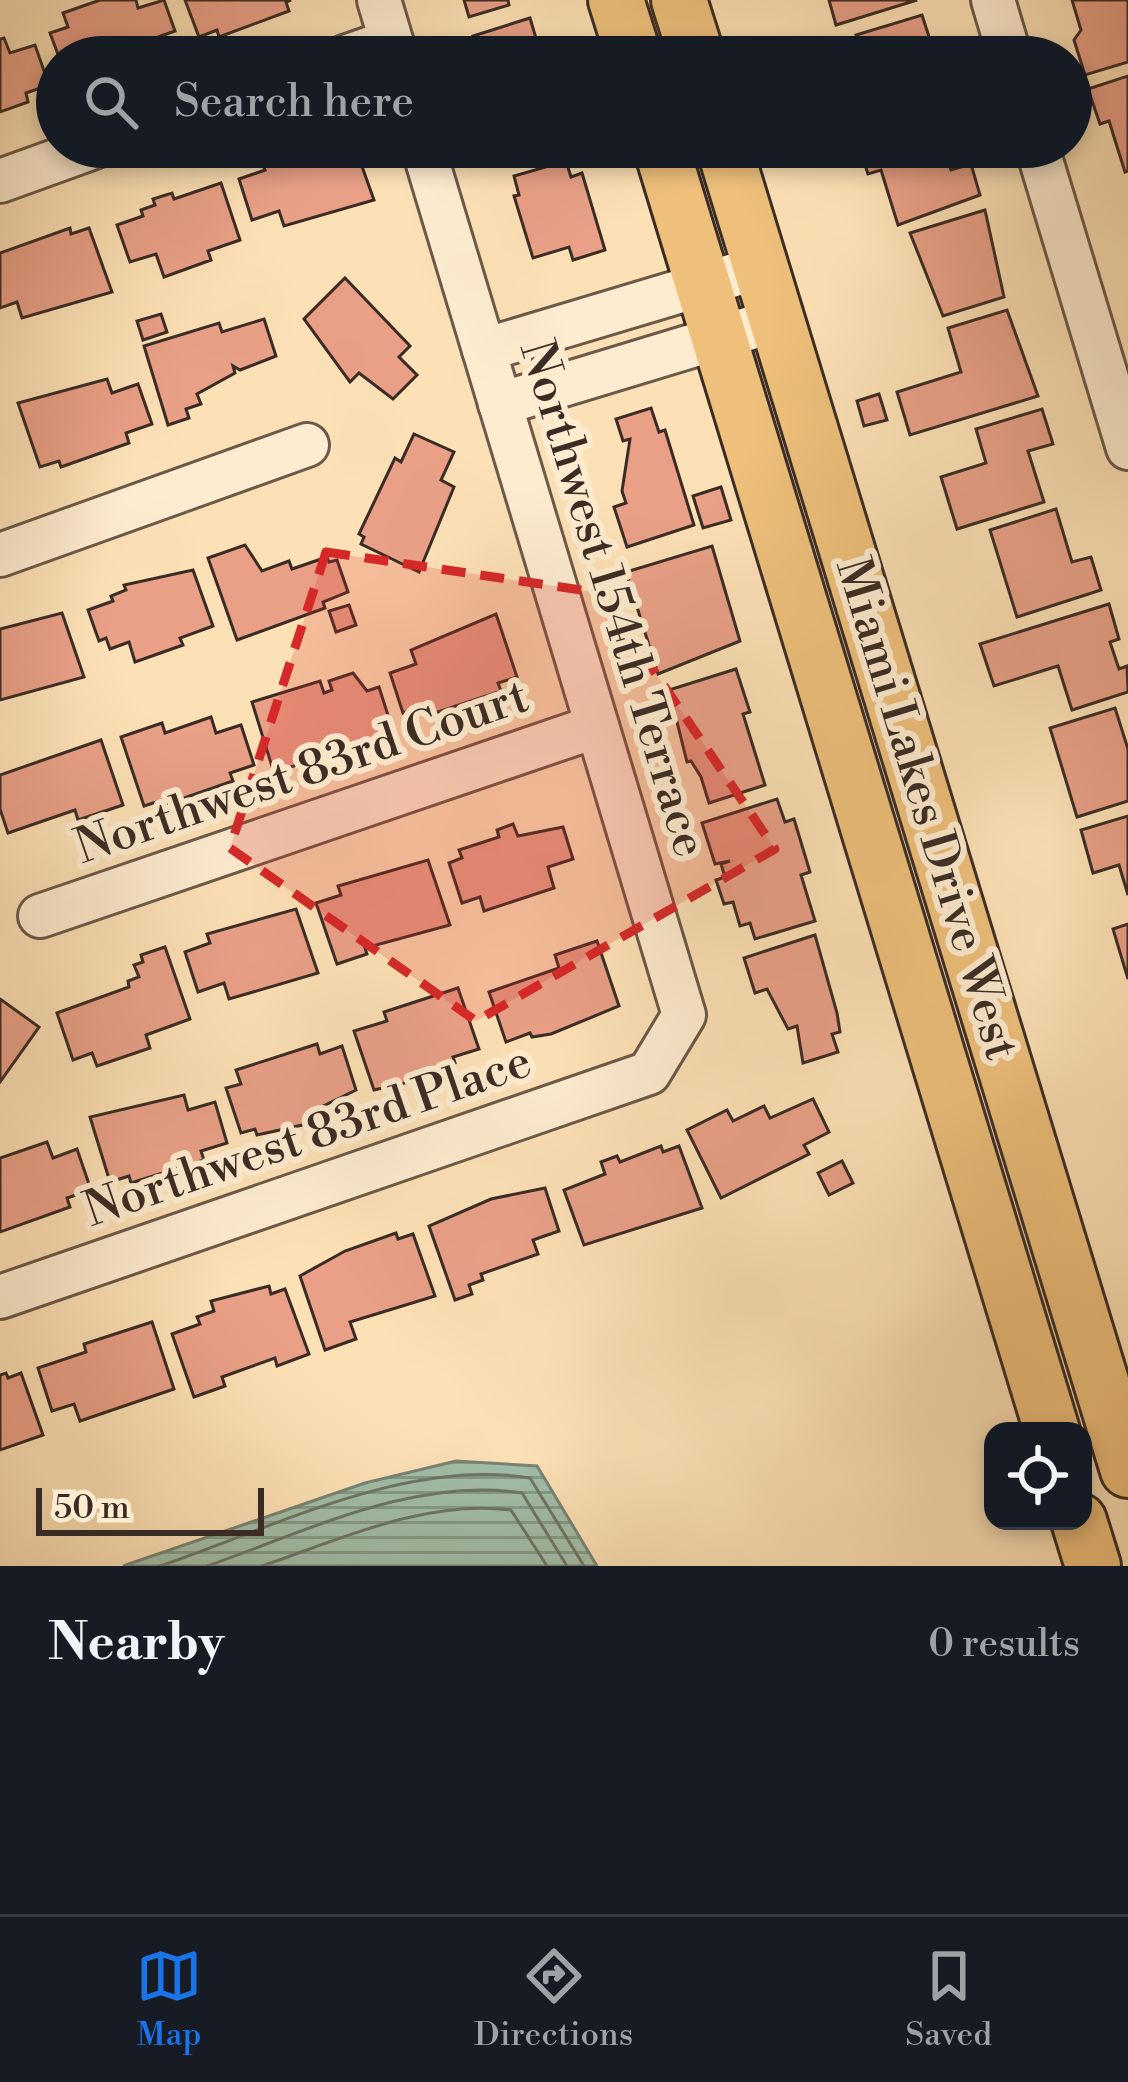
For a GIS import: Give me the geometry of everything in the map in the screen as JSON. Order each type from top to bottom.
[{"type":"main road","points":[[616,0],[627,36]]},
{"type":"main road","points":[[680,0],[691,36]]},
{"type":"main road","name":"Miami Lakes Drive West","points":[[667,168],[1049,1422]]},
{"type":"main road","name":"Miami Lakes Drive West","points":[[730,168],[1128,1470]]},
{"type":"main road","points":[[1082,1530],[1093,1566]]},
{"type":"street","points":[[379,0],[389,36]]},
{"type":"street","points":[[993,0],[1004,36]]},
{"type":"street","points":[[0,181],[36,168]]},
{"type":"street","name":"Northwest 154th Terrace","points":[[429,168],[684,1015],[649,1073]]},
{"type":"street","points":[[1043,168],[1128,448]]},
{"type":"street","points":[[484,350],[761,267]]},
{"type":"street","points":[[500,404],[777,320]]},
{"type":"street","points":[[0,555],[307,445]]},
{"type":"street","name":"Northwest 83rd Court","points":[[40,916],[597,726]]},
{"type":"street","name":"Northwest 83rd Place","points":[[0,1297],[649,1073]]},
{"type":"highlighted area","points":[[326,552],[601,593],[775,849],[476,1021],[230,848]]},
{"type":"water","points":[[456,1461],[537,1466],[597,1566],[123,1566],[365,1483]]},
{"type":"building","points":[[100,0],[136,0],[138,8],[164,0],[175,31],[161,36],[51,36],[68,27],[63,13]]},
{"type":"building","points":[[185,0],[291,0],[286,2],[289,11],[222,36],[217,30],[199,36]]},
{"type":"building","points":[[464,0],[508,0],[509,5],[469,17]]},
{"type":"building","points":[[829,0],[917,0],[836,25]]},
{"type":"building","points":[[1072,0],[1128,0],[1128,62],[1092,73],[1092,36],[1077,36],[1081,30]]},
{"type":"building","points":[[922,15],[929,36],[856,36]]},
{"type":"building","points":[[530,18],[535,36],[473,36]]},
{"type":"building","points":[[4,38],[10,53],[35,45],[36,90],[26,93],[28,102],[0,112],[0,39]]},
{"type":"building","points":[[1128,76],[1128,171],[1109,121],[1100,124],[1092,88]]},
{"type":"building","points":[[363,168],[374,200],[284,226],[279,211],[252,220],[239,179],[265,170]]},
{"type":"building","points":[[542,168],[568,168],[571,177],[582,173],[605,250],[573,260],[569,247],[533,258],[514,196],[519,195],[514,176]]},
{"type":"building","points":[[866,168],[972,168],[980,195],[898,225],[881,170],[868,174]]},
{"type":"building","points":[[221,183],[240,240],[208,251],[211,260],[164,277],[156,254],[130,262],[117,225],[143,216],[141,210],[155,205],[153,199],[172,193],[174,199]]},
{"type":"building","points":[[985,210],[1004,297],[943,316],[910,233]]},
{"type":"building","points":[[70,228],[71,234],[89,228],[112,292],[22,318],[17,302],[0,308],[0,253]]},
{"type":"building","points":[[345,278],[410,346],[399,357],[417,375],[393,399],[359,373],[350,382],[304,319]]},
{"type":"building","points":[[1007,310],[1038,396],[910,435],[897,392],[961,372],[948,328]]},
{"type":"building","points":[[161,314],[167,332],[143,340],[137,321]]},
{"type":"building","points":[[264,319],[276,356],[240,370],[233,366],[235,373],[197,394],[201,404],[186,409],[189,418],[168,425],[144,346],[219,323],[222,332]]},
{"type":"building","points":[[107,379],[112,393],[138,384],[152,424],[126,433],[129,443],[61,467],[59,461],[40,467],[18,403]]},
{"type":"building","points":[[879,394],[887,420],[864,426],[857,401]]},
{"type":"building","points":[[651,408],[659,432],[665,430],[694,525],[627,547],[614,507],[626,503],[622,491],[630,439],[623,441],[616,419]]},
{"type":"building","points":[[1042,409],[1053,444],[1028,451],[1044,502],[957,529],[941,477],[986,463],[976,429]]},
{"type":"building","points":[[414,434],[454,452],[441,480],[454,487],[419,572],[361,544],[364,537],[359,534],[395,458],[401,462]]},
{"type":"building","points":[[721,487],[731,520],[703,528],[693,496]]},
{"type":"building","points":[[1056,509],[1072,562],[1091,557],[1101,590],[1017,617],[990,530]]},
{"type":"building","points":[[245,545],[262,571],[289,561],[292,569],[327,557],[329,562],[337,560],[348,592],[323,602],[325,608],[237,640],[208,558]]},
{"type":"building","points":[[712,546],[740,641],[658,674],[626,572]]},
{"type":"building","points":[[193,570],[213,626],[180,638],[183,645],[135,662],[129,642],[110,649],[106,638],[99,641],[88,610],[113,601],[111,596],[126,590],[124,585]]},
{"type":"building","points":[[1109,604],[1119,639],[1110,642],[1119,669],[1127,666],[1128,692],[1072,710],[1058,666],[994,686],[980,644]]},
{"type":"building","points":[[349,605],[356,625],[336,632],[329,611]]},
{"type":"building","points":[[62,613],[84,677],[0,700],[0,629]]},
{"type":"building","points":[[496,614],[517,677],[498,683],[501,691],[432,714],[429,704],[403,713],[390,673],[416,664],[411,650]]},
{"type":"building","points":[[736,669],[750,712],[743,714],[765,785],[709,803],[701,777],[691,761],[687,762],[669,690]]},
{"type":"building","points":[[353,673],[367,691],[379,687],[393,731],[274,773],[252,702],[320,681],[324,693],[332,690],[329,681]]},
{"type":"building","points":[[1115,708],[1128,749],[1128,801],[1077,817],[1050,728]]},
{"type":"building","points":[[211,717],[216,733],[241,725],[254,765],[230,773],[233,781],[164,805],[162,800],[144,806],[121,737],[162,723],[165,733]]},
{"type":"building","points":[[101,740],[123,805],[78,820],[75,810],[8,833],[0,809],[0,775]]},
{"type":"building","points":[[777,799],[785,822],[794,819],[810,872],[801,875],[815,921],[755,939],[750,923],[740,926],[733,902],[724,904],[716,880],[725,877],[721,864],[730,861],[715,864],[702,823]]},
{"type":"building","points":[[1128,816],[1128,895],[1119,865],[1093,873],[1081,830]]},
{"type":"building","points":[[513,824],[518,836],[563,827],[573,859],[548,867],[554,888],[484,911],[480,897],[462,903],[449,863],[462,858],[459,850],[499,837],[497,830]]},
{"type":"building","points":[[428,860],[450,925],[365,948],[367,954],[337,964],[316,903],[341,895],[338,886]]},
{"type":"building","points":[[296,909],[318,973],[229,999],[224,983],[198,992],[185,952],[210,943],[207,934]]},
{"type":"building","points":[[1128,924],[1128,979],[1113,929]]},
{"type":"building","points":[[815,935],[840,1032],[832,1034],[838,1052],[803,1063],[797,1026],[788,1029],[767,989],[755,993],[744,958]]},
{"type":"building","points":[[597,941],[619,1006],[551,1034],[532,1037],[530,1033],[506,1042],[489,992],[559,968],[555,955]]},
{"type":"building","points":[[165,947],[190,1019],[146,1035],[150,1048],[97,1066],[92,1053],[73,1060],[57,1013],[129,987],[128,981],[139,977],[134,965],[143,962],[141,955]]},
{"type":"building","points":[[458,988],[479,1049],[453,1057],[455,1063],[441,1067],[444,1074],[374,1090],[354,1031],[387,1021],[384,1012]]},
{"type":"building","points":[[0,999],[39,1027],[0,1082]]},
{"type":"building","points":[[317,1044],[320,1054],[342,1046],[356,1090],[313,1111],[316,1122],[257,1135],[255,1129],[241,1133],[226,1088],[241,1084],[236,1070]]},
{"type":"building","points":[[184,1095],[188,1110],[215,1102],[227,1143],[201,1151],[204,1160],[131,1183],[129,1176],[110,1182],[90,1117]]},
{"type":"building","points":[[813,1099],[829,1132],[804,1145],[809,1154],[721,1198],[687,1130],[727,1110],[733,1121],[764,1106],[770,1118]]},
{"type":"building","points":[[47,1142],[53,1158],[77,1149],[91,1190],[67,1198],[70,1207],[0,1232],[0,1158]]},
{"type":"building","points":[[661,1146],[663,1152],[679,1146],[702,1208],[584,1245],[564,1190],[605,1174],[601,1162],[617,1156],[620,1162]]},
{"type":"building","points":[[842,1161],[853,1183],[829,1195],[818,1173]]},
{"type":"building","points":[[545,1188],[559,1231],[533,1240],[538,1254],[481,1274],[483,1280],[469,1285],[472,1294],[455,1300],[429,1226],[491,1199]]},
{"type":"building","points":[[396,1233],[398,1239],[413,1234],[435,1296],[350,1322],[356,1339],[325,1350],[300,1276],[345,1251]]},
{"type":"building","points":[[269,1286],[271,1294],[285,1289],[309,1354],[277,1366],[275,1358],[222,1377],[225,1386],[194,1397],[172,1334],[200,1324],[197,1317],[214,1311],[211,1301]]},
{"type":"building","points":[[152,1322],[174,1389],[80,1421],[74,1404],[52,1411],[38,1368],[86,1352],[84,1344]]},
{"type":"building","points":[[6,1373],[8,1378],[21,1373],[43,1435],[0,1450],[0,1375]]}]
